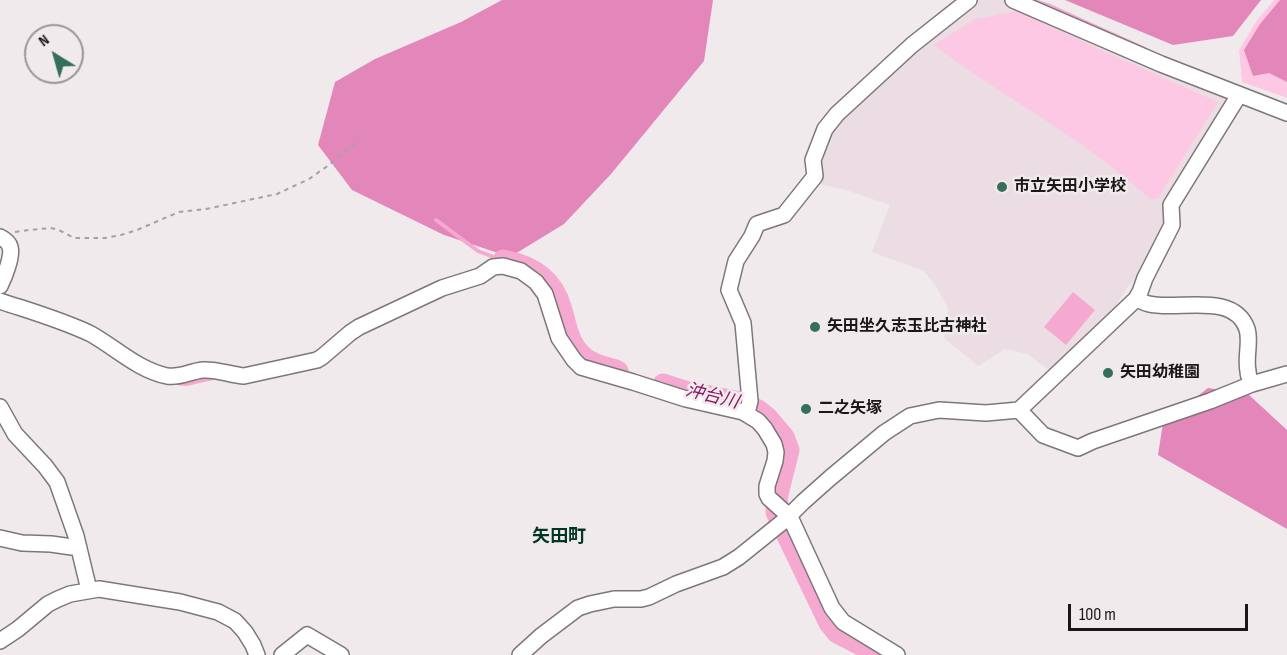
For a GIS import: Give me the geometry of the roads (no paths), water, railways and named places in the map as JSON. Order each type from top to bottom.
[{"type":"street","points":[[897,655],[838,617],[767,494],[776,452],[765,429],[749,408],[743,323],[729,290],[736,261],[757,224],[784,215],[815,176],[813,160],[825,129],[837,114],[912,45],[969,0]]},
{"type":"street","points":[[1013,0],[1140,55],[1287,113]]},
{"type":"street","points":[[520,655],[537,649],[578,608],[614,599],[649,597],[676,584],[723,567],[739,557],[781,515],[803,502],[884,433],[910,416],[939,410],[986,413],[1019,410],[1136,299],[1172,225],[1171,205],[1239,94]]},
{"type":"street","points":[[0,237],[10,247],[11,254],[0,286]]},
{"type":"street","points":[[0,301],[72,325],[146,369],[167,376],[185,376],[198,371],[212,371],[244,376],[317,360],[367,322],[442,288],[475,279],[493,267],[503,266],[521,271],[542,289],[559,338],[574,360],[582,367],[686,399],[749,408]]},
{"type":"street","points":[[1136,299],[1149,304],[1200,304],[1219,307],[1234,313],[1243,321],[1248,333],[1247,369],[1252,384]]},
{"type":"street","points":[[1019,410],[1043,435],[1078,448],[1252,384],[1287,374]]},
{"type":"street","points":[[0,406],[15,434],[57,482],[79,548],[89,590]]},
{"type":"street","points":[[0,538],[22,543],[79,548]]},
{"type":"street","points":[[0,641],[48,604],[70,594],[99,589],[180,602],[218,612],[235,621],[245,632],[257,655]]},
{"type":"street","points":[[282,655],[307,635],[340,655]]},
{"type":"waterway","points":[[1034,1],[1145,49]]},
{"type":"waterway","points":[[436,220],[478,251],[499,259]]},
{"type":"waterway","name":"沖台川","points":[[503,260],[532,270],[547,281],[557,297],[574,346],[592,362],[618,371]]},
{"type":"waterway","points":[[177,383],[186,384],[217,377]]},
{"type":"waterway","name":"沖台川","points":[[663,384],[688,392],[741,402],[768,418],[784,437],[789,450],[778,494],[776,512],[779,519],[829,623],[837,633],[880,655]]},
{"type":"place","name":"市立矢田小学校","points":[[1002,187]]},
{"type":"place","name":"矢田坐久志玉比古神社","points":[[815,327]]},
{"type":"place","name":"矢田幼稚園","points":[[1108,373]]},
{"type":"place","name":"二之矢塚","points":[[806,409]]},
{"type":"district","name":"矢田町","points":[[559,537]]}]
